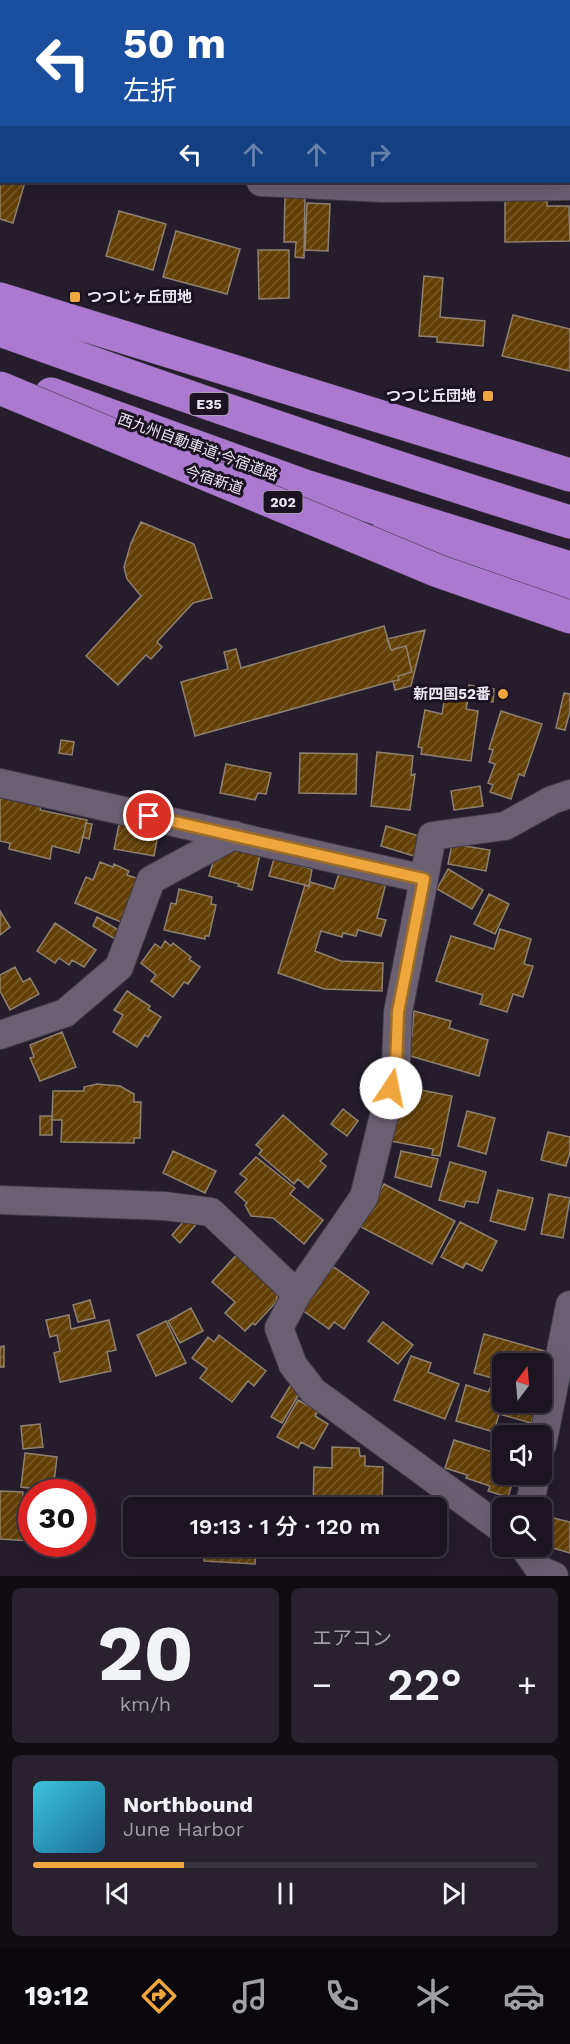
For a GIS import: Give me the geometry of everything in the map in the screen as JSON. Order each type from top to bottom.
[{"type":"highway","points":[[0,299],[570,476]]},
{"type":"highway","name":"E35","points":[[0,330],[419,476],[570,522]]},
{"type":"highway","name":"西九州自動車道;今宿道路","points":[[0,375],[305,486],[570,568]]},
{"type":"highway","points":[[0,388],[438,571],[570,617]]},
{"type":"highway","name":"今宿新道","points":[[0,397],[175,467],[570,595]]},
{"type":"street","points":[[281,183],[382,188],[570,186]]},
{"type":"street","points":[[0,783],[424,879]]},
{"type":"street","points":[[492,1522],[313,1391],[293,1365],[279,1329],[297,1294],[364,1197],[396,1066],[398,1012],[432,836],[505,826],[552,800],[570,794]]},
{"type":"street","points":[[0,1035],[65,1013],[119,967],[151,880],[234,835]]},
{"type":"street","points":[[0,1200],[165,1206],[211,1212],[297,1294]]},
{"type":"street","points":[[546,1425],[570,1305]]},
{"type":"street","points":[[531,1557],[540,1570],[554,1576]]},
{"type":"building","points":[[0,183],[25,183],[13,223],[0,219]]},
{"type":"building","points":[[285,194],[305,195],[304,258],[295,257],[296,242],[284,242]]},
{"type":"building","points":[[505,200],[547,200],[547,206],[569,206],[570,241],[505,242]]},
{"type":"building","points":[[307,203],[330,204],[328,251],[305,250]]},
{"type":"building","points":[[119,211],[166,224],[153,270],[106,256]]},
{"type":"building","points":[[176,231],[240,249],[227,294],[163,277]]},
{"type":"building","points":[[258,250],[289,250],[289,298],[259,299]]},
{"type":"building","points":[[424,276],[443,278],[440,317],[485,321],[483,346],[437,342],[437,337],[419,336]]},
{"type":"building","points":[[513,315],[570,329],[570,371],[502,356]]},
{"type":"building","points":[[141,522],[194,544],[212,598],[193,603],[157,642],[162,647],[151,659],[146,655],[118,685],[86,656],[141,596],[127,579],[124,567],[131,543]]},
{"type":"building","points":[[384,626],[391,650],[406,646],[412,672],[398,676],[399,680],[195,736],[181,682],[228,669],[224,652],[236,649],[241,668]]},
{"type":"building","points":[[425,630],[411,686],[395,690],[393,681],[399,680],[398,676],[412,672],[406,646],[391,650],[387,639]]},
{"type":"building","points":[[469,685],[494,689],[493,702],[468,699]]},
{"type":"building","points":[[564,693],[570,694],[570,711],[565,730],[556,728]]},
{"type":"building","points":[[445,696],[468,700],[466,709],[478,711],[471,761],[421,754],[422,748],[418,747],[425,710],[442,714]]},
{"type":"building","points":[[501,711],[542,724],[524,776],[519,774],[511,799],[490,792],[493,785],[488,783],[495,764],[489,762],[493,750],[489,749]]},
{"type":"building","points":[[61,740],[74,742],[72,755],[59,753]]},
{"type":"building","points":[[377,752],[413,756],[411,775],[415,774],[410,810],[371,806]]},
{"type":"building","points":[[300,753],[357,754],[356,794],[299,793]]},
{"type":"building","points":[[226,764],[271,773],[266,794],[258,793],[255,800],[220,793]]},
{"type":"building","points":[[480,786],[483,806],[454,810],[451,791]]},
{"type":"building","points":[[0,797],[42,803],[40,810],[87,820],[79,853],[52,846],[50,859],[9,849],[10,843],[0,841]]},
{"type":"building","points":[[124,819],[153,824],[151,834],[158,835],[154,856],[114,849],[119,825],[123,825]]},
{"type":"building","points":[[86,823],[92,824],[89,839],[83,837]]},
{"type":"building","points":[[386,826],[419,836],[414,856],[381,846]]},
{"type":"building","points":[[239,844],[261,850],[252,890],[209,876],[215,855]]},
{"type":"building","points":[[452,844],[490,850],[486,871],[448,864]]},
{"type":"building","points":[[274,859],[312,869],[309,886],[269,876]]},
{"type":"building","points":[[100,862],[113,867],[114,864],[129,871],[127,875],[139,879],[121,922],[75,903],[86,877],[93,880]]},
{"type":"building","points":[[341,867],[387,879],[377,918],[386,920],[381,936],[358,930],[356,936],[343,933],[342,937],[321,931],[315,951],[341,961],[383,963],[382,991],[324,989],[278,973],[305,885],[309,887],[310,882],[334,889]]},
{"type":"building","points":[[448,869],[483,890],[472,909],[437,889]]},
{"type":"building","points":[[179,889],[212,897],[211,904],[216,905],[209,936],[205,936],[205,939],[164,930],[171,903],[176,904]]},
{"type":"building","points":[[489,894],[509,904],[495,934],[474,924]]},
{"type":"building","points":[[0,911],[10,927],[0,935]]},
{"type":"building","points":[[97,917],[120,931],[115,939],[93,926]]},
{"type":"building","points":[[55,923],[96,950],[84,967],[72,960],[69,965],[59,958],[55,963],[37,951]]},
{"type":"building","points":[[500,929],[531,939],[524,964],[533,966],[523,997],[513,994],[507,1012],[480,1004],[483,995],[436,981],[451,936],[494,949]]},
{"type":"building","points":[[165,941],[171,946],[173,943],[200,967],[188,984],[184,982],[173,997],[151,981],[156,975],[141,963],[155,944],[161,948]]},
{"type":"building","points":[[15,967],[23,982],[30,978],[39,994],[10,1010],[0,991],[0,975]]},
{"type":"building","points":[[127,991],[150,1006],[148,1009],[161,1017],[148,1037],[145,1035],[137,1047],[113,1032],[123,1015],[114,1010]]},
{"type":"building","points":[[414,1011],[451,1021],[449,1028],[488,1040],[479,1076],[407,1055]]},
{"type":"building","points":[[62,1032],[76,1067],[40,1081],[30,1058],[34,1057],[30,1045]]},
{"type":"building","points":[[97,1084],[120,1086],[134,1094],[134,1102],[141,1102],[140,1138],[134,1138],[134,1143],[61,1142],[62,1120],[52,1120],[53,1091],[84,1091],[84,1087]]},
{"type":"building","points":[[401,1086],[452,1096],[440,1156],[432,1155],[433,1149],[390,1141]]},
{"type":"building","points":[[343,1109],[358,1121],[347,1136],[331,1124]]},
{"type":"building","points":[[467,1111],[495,1118],[486,1154],[458,1146]]},
{"type":"building","points":[[283,1115],[327,1154],[320,1161],[326,1166],[308,1188],[298,1179],[294,1184],[259,1154],[262,1150],[256,1145]]},
{"type":"building","points":[[40,1116],[52,1116],[52,1135],[40,1135]]},
{"type":"building","points":[[548,1132],[570,1137],[570,1152],[566,1166],[541,1160]]},
{"type":"building","points":[[173,1151],[216,1171],[205,1193],[163,1173]]},
{"type":"building","points":[[401,1151],[438,1159],[431,1187],[395,1177]]},
{"type":"building","points":[[256,1157],[295,1188],[290,1194],[323,1220],[304,1244],[273,1218],[251,1216],[245,1205],[247,1203],[235,1192],[247,1179],[240,1174]]},
{"type":"building","points":[[450,1162],[486,1172],[478,1203],[466,1201],[464,1207],[439,1200]]},
{"type":"building","points":[[384,1184],[455,1221],[432,1264],[361,1227]]},
{"type":"building","points":[[498,1190],[533,1198],[525,1230],[490,1221]]},
{"type":"building","points":[[549,1194],[570,1198],[563,1238],[541,1234]]},
{"type":"building","points":[[189,1215],[198,1222],[180,1243],[172,1235]]},
{"type":"building","points":[[460,1222],[497,1241],[482,1271],[466,1263],[463,1268],[441,1257]]},
{"type":"building","points":[[237,1254],[277,1291],[277,1301],[255,1325],[253,1323],[245,1331],[225,1313],[235,1302],[212,1282]]},
{"type":"building","points":[[331,1265],[369,1292],[344,1329],[334,1322],[329,1329],[302,1310]]},
{"type":"building","points":[[90,1300],[95,1318],[78,1322],[73,1305]]},
{"type":"building","points":[[191,1308],[203,1331],[180,1343],[168,1321]]},
{"type":"building","points":[[69,1315],[71,1329],[109,1320],[116,1350],[107,1352],[111,1371],[60,1382],[54,1353],[60,1351],[57,1335],[50,1337],[46,1320]]},
{"type":"building","points":[[166,1321],[186,1363],[156,1376],[137,1335]]},
{"type":"building","points":[[383,1322],[413,1345],[398,1364],[368,1341]]},
{"type":"building","points":[[484,1334],[548,1352],[492,1353],[492,1378],[474,1373]]},
{"type":"building","points":[[219,1335],[266,1371],[254,1386],[248,1381],[232,1402],[200,1378],[207,1369],[192,1358],[208,1337],[214,1342]]},
{"type":"building","points":[[4,1346],[4,1367],[0,1367],[0,1347]]},
{"type":"building","points":[[411,1356],[431,1363],[428,1372],[459,1384],[445,1419],[394,1400]]},
{"type":"building","points":[[292,1383],[302,1389],[282,1423],[271,1417]]},
{"type":"building","points":[[466,1385],[488,1392],[492,1388],[492,1413],[534,1413],[531,1423],[499,1414],[496,1425],[492,1425],[492,1431],[456,1421]]},
{"type":"building","points":[[298,1400],[318,1411],[315,1416],[328,1424],[314,1449],[301,1442],[298,1448],[277,1437]]},
{"type":"building","points":[[40,1424],[43,1447],[23,1449],[21,1426]]},
{"type":"building","points":[[454,1440],[492,1452],[492,1485],[512,1485],[508,1497],[488,1491],[490,1486],[445,1468]]},
{"type":"building","points":[[332,1447],[359,1448],[360,1456],[365,1456],[365,1466],[383,1467],[382,1497],[313,1497],[314,1467],[332,1468]]},
{"type":"building","points":[[25,1453],[57,1457],[54,1479],[22,1479]]},
{"type":"building","points":[[0,1491],[18,1492],[18,1540],[0,1539]]},
{"type":"building","points":[[552,1518],[570,1522],[570,1553],[552,1548]]},
{"type":"building","points":[[204,1557],[255,1557],[255,1564],[204,1561]]},
{"type":"place","name":"つつじヶ丘団地","points":[[75,297]]},
{"type":"place","name":"つつじ丘団地","points":[[488,396]]},
{"type":"place","name":"新四国52番","points":[[503,694]]},
{"type":"route","points":[[149,816],[424,879],[398,1012],[396,1066],[391,1088]]}]
